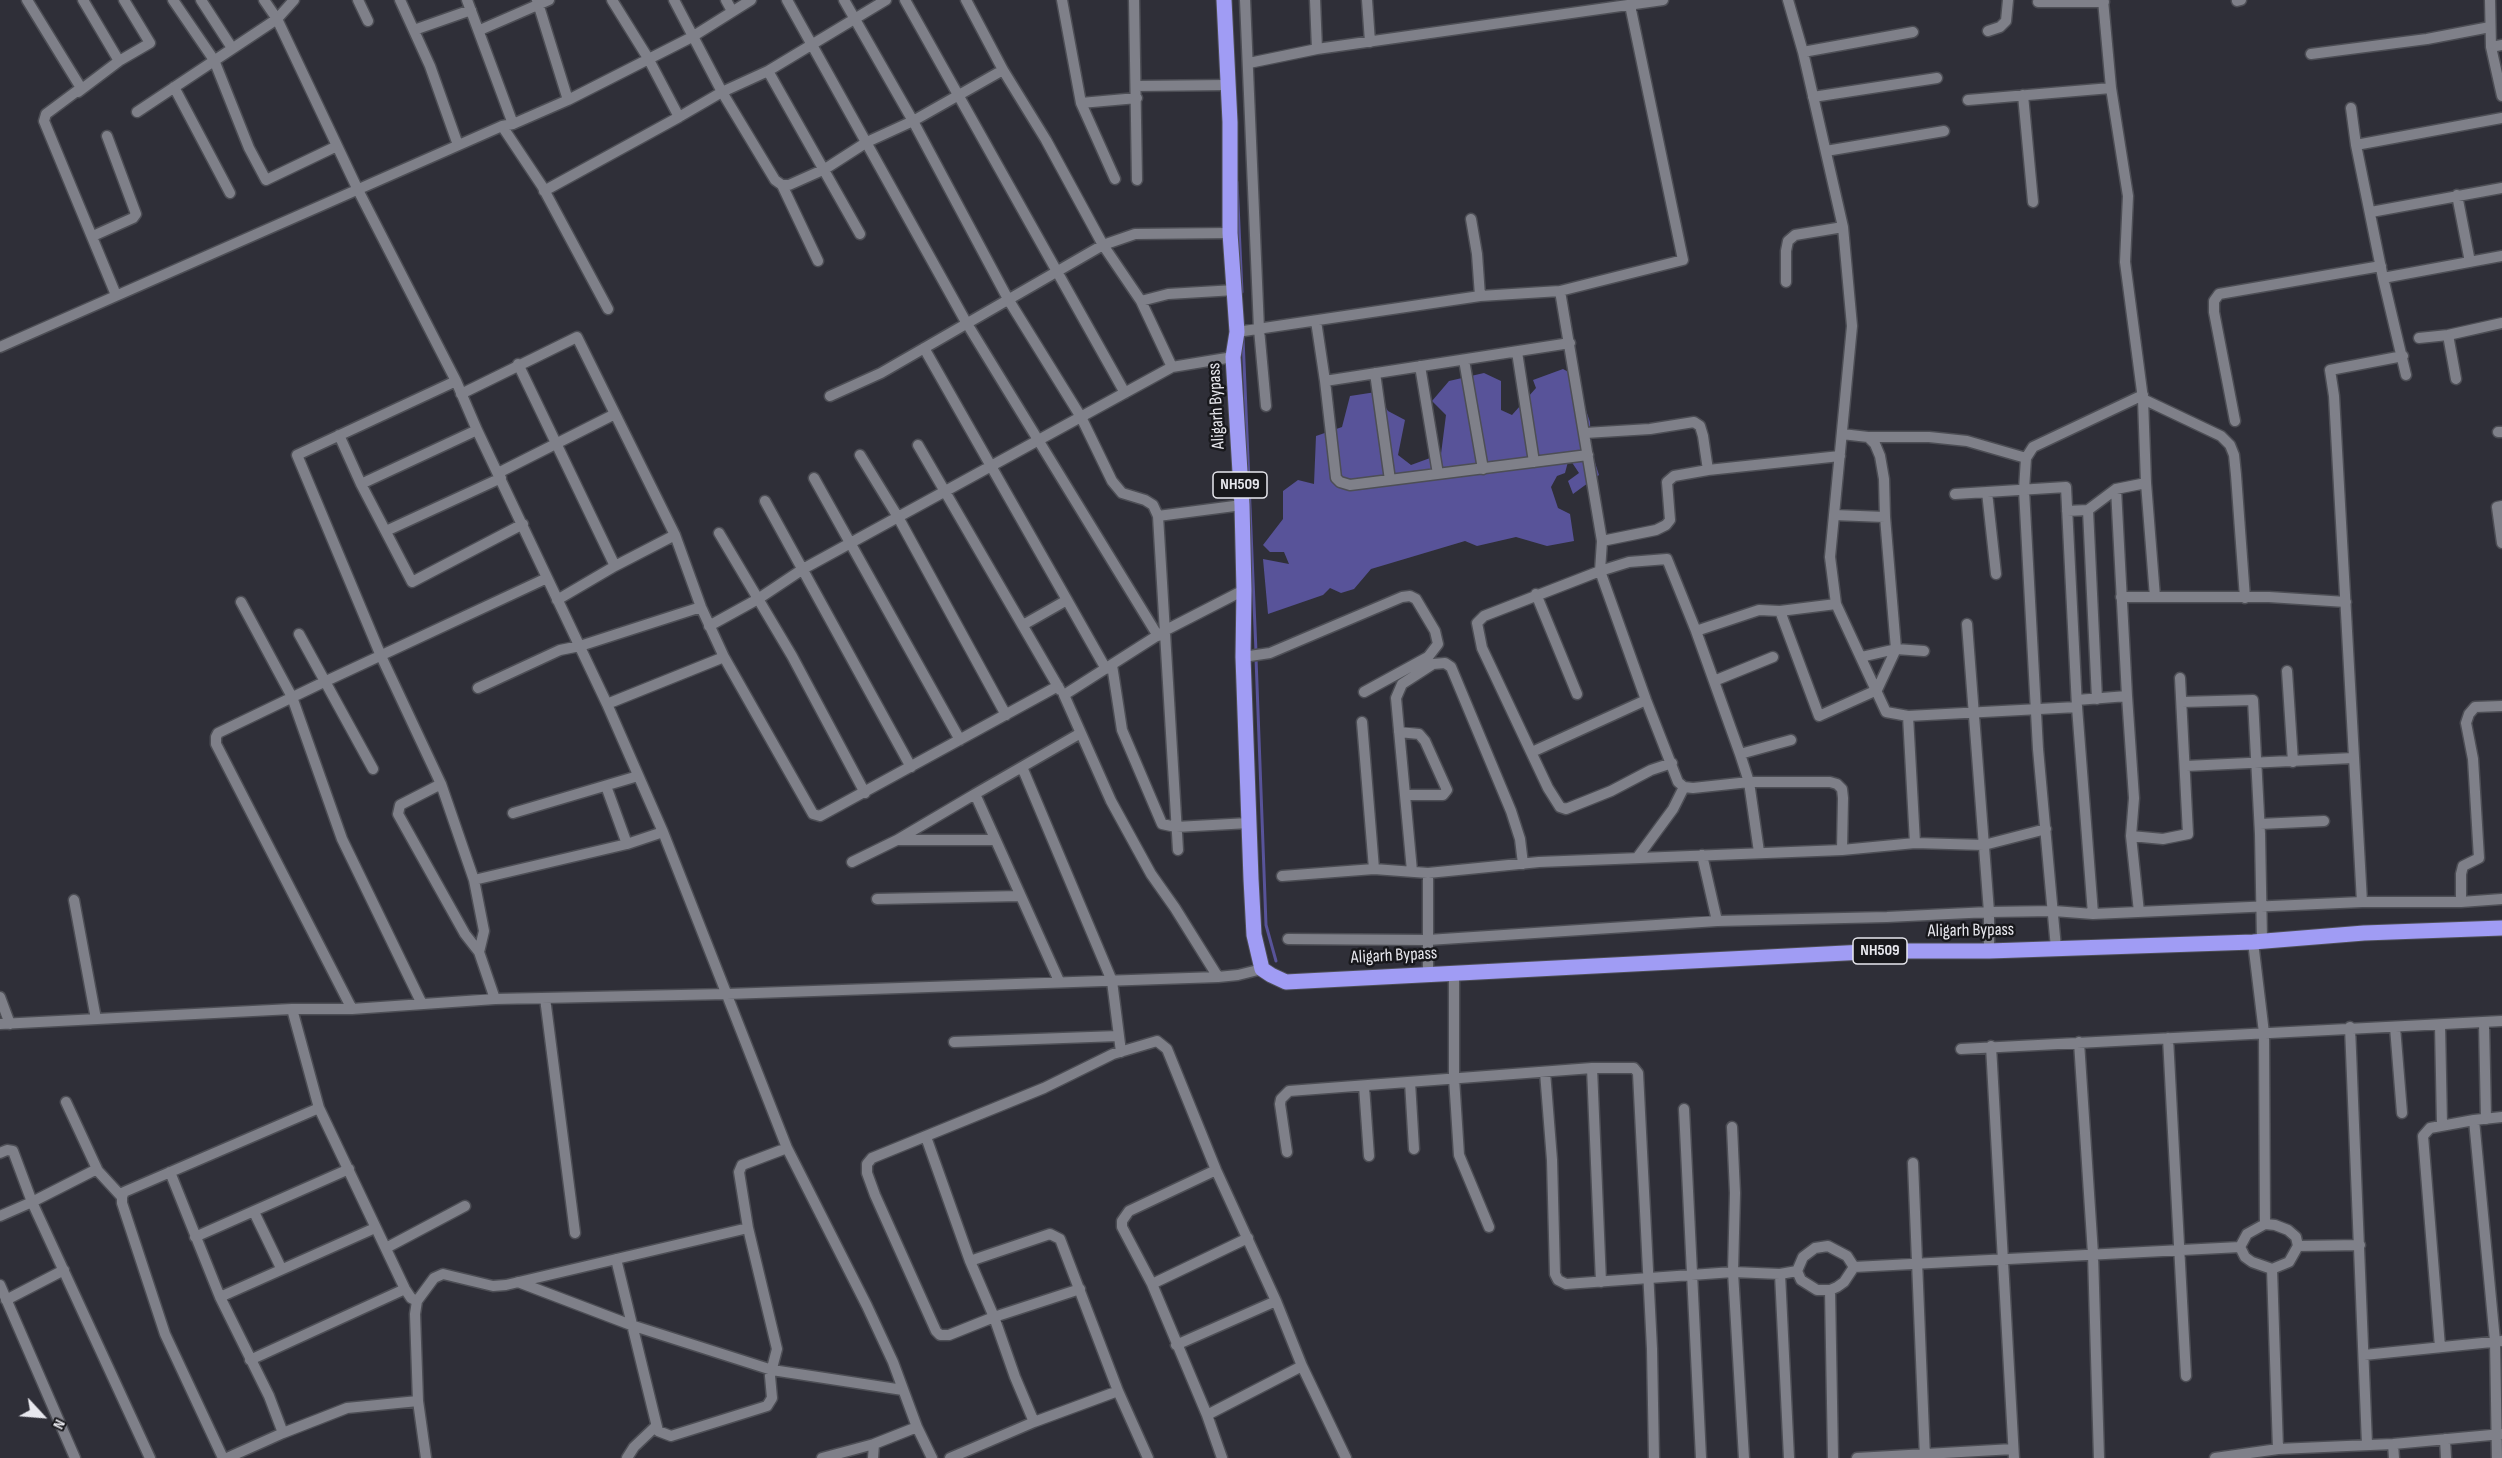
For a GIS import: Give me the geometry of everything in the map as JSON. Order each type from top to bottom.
[{"type":"highway","name":"Aligarh Bypass","points":[[1224,0],[1230,122],[1230,233],[1235,290],[1247,331],[1233,357],[1242,505],[1249,823],[1254,935],[1263,969],[1286,982],[1428,968],[1454,972],[2055,942],[2259,938],[2502,928]]},
{"type":"street","points":[[27,0],[78,81],[81,88],[77,93]]},
{"type":"street","points":[[82,0],[119,61]]},
{"type":"street","points":[[117,295],[44,121],[46,114],[119,61],[150,42],[124,0]]},
{"type":"street","points":[[173,0],[214,60],[249,148],[266,180],[337,146]]},
{"type":"street","points":[[201,0],[232,48]]},
{"type":"street","points":[[264,0],[277,19],[358,190],[456,381],[607,704],[663,832],[787,1148],[867,1306],[932,1458]]},
{"type":"street","points":[[137,112],[277,19],[294,0]]},
{"type":"street","points":[[358,0],[368,21]]},
{"type":"street","points":[[400,0],[430,66],[458,145]]},
{"type":"street","points":[[612,0],[648,58],[679,117]]},
{"type":"street","points":[[674,0],[722,92],[776,180],[782,185],[818,261]]},
{"type":"street","points":[[726,0],[732,11]]},
{"type":"street","points":[[0,348],[458,145],[568,100],[692,37],[751,0]]},
{"type":"street","points":[[787,0],[966,322],[1037,442],[1162,633]]},
{"type":"street","points":[[844,0],[913,121],[1008,299],[1081,417],[1112,481],[1122,493],[1153,505],[1158,516],[1162,633],[1178,850]]},
{"type":"street","points":[[544,191],[722,92],[768,71],[886,0]]},
{"type":"street","points":[[905,0],[1125,393]]},
{"type":"street","points":[[966,0],[1003,70],[1046,140],[1103,245],[1141,301],[1172,367]]},
{"type":"street","points":[[1062,0],[1081,103],[1115,179]]},
{"type":"street","points":[[1134,0],[1137,180]]},
{"type":"street","points":[[1245,0],[1249,63],[1247,331],[1266,406]]},
{"type":"street","points":[[1315,0],[1317,49]]},
{"type":"street","points":[[1367,0],[1370,42]]},
{"type":"street","points":[[1249,63],[1317,49],[1663,0]]},
{"type":"street","points":[[1788,0],[1803,52],[1844,227],[1852,326],[1830,557],[1836,604],[1886,712],[1908,716],[2037,709],[2127,696]]},
{"type":"street","points":[[1988,31],[2000,27],[2006,21],[2008,0]]},
{"type":"street","points":[[2490,0],[2490,27],[2497,46],[2502,96]]},
{"type":"street","points":[[480,30],[542,1],[568,100]]},
{"type":"street","points":[[2038,3],[2104,1],[2111,88],[2128,196],[2125,262],[2143,397],[2146,483],[2155,597]]},
{"type":"street","points":[[414,30],[469,5],[480,30],[508,125],[608,309]]},
{"type":"street","points":[[1247,331],[1480,296],[1560,291],[1683,260],[1630,5]]},
{"type":"street","points":[[2311,54],[2427,39],[2490,27]]},
{"type":"street","points":[[1803,52],[1913,32]]},
{"type":"street","points":[[782,185],[789,185],[825,169],[867,142],[913,121],[1003,70]]},
{"type":"street","points":[[768,71],[860,234]]},
{"type":"street","points":[[1813,97],[1936,78]]},
{"type":"street","points":[[1136,86],[1227,85]]},
{"type":"street","points":[[174,87],[230,193]]},
{"type":"street","points":[[1968,100],[2111,88]]},
{"type":"street","points":[[2023,95],[2033,202]]},
{"type":"street","points":[[1081,103],[1137,99]]},
{"type":"street","points":[[2351,108],[2356,145],[2383,278],[2406,375]]},
{"type":"street","points":[[2356,145],[2502,118]]},
{"type":"street","points":[[1826,151],[1944,131]]},
{"type":"street","points":[[93,236],[134,218],[136,214],[107,136]]},
{"type":"street","points":[[2371,212],[2502,188]]},
{"type":"street","points":[[2457,195],[2470,262]]},
{"type":"street","points":[[1471,219],[1477,254],[1480,296]]},
{"type":"street","points":[[1786,282],[1788,241],[1795,235],[1844,227]]},
{"type":"street","points":[[830,396],[881,373],[1103,245],[1135,234],[1230,233]]},
{"type":"street","points":[[2383,278],[2502,256]]},
{"type":"street","points":[[2235,421],[2214,312],[2214,301],[2219,294],[2381,266]]},
{"type":"street","points":[[1141,301],[1168,294],[1235,290]]},
{"type":"street","points":[[1560,291],[1602,541],[1600,571],[1678,782],[1684,787],[1693,788],[1749,782],[1830,782],[1838,784],[1842,789],[1843,798],[1842,850]]},
{"type":"street","points":[[1316,321],[1336,478],[1340,482],[1350,485],[1588,455]]},
{"type":"street","points":[[2419,338],[2448,335],[2502,323]]},
{"type":"street","points":[[2448,335],[2456,379]]},
{"type":"street","points":[[461,394],[518,364],[577,338],[675,535],[701,607],[724,657],[813,814],[820,816],[1006,715],[1109,667],[1162,633],[1244,590]]},
{"type":"street","points":[[1325,381],[1570,344]]},
{"type":"street","points":[[924,348],[1067,600],[1109,667],[1122,730],[1162,824],[1176,826],[1249,823]]},
{"type":"street","points":[[1517,352],[1534,462]]},
{"type":"street","points":[[2362,902],[2334,396],[2330,370],[2403,356]]},
{"type":"street","points":[[709,626],[758,599],[803,569],[1172,367],[1233,357]]},
{"type":"street","points":[[1464,360],[1483,469]]},
{"type":"street","points":[[518,364],[615,566]]},
{"type":"street","points":[[1420,366],[1438,474]]},
{"type":"street","points":[[1375,373],[1390,480]]},
{"type":"street","points":[[456,381],[297,455],[381,656],[441,784],[474,880],[484,931],[479,952]]},
{"type":"street","points":[[2055,942],[2037,709],[2024,490],[2026,458],[2033,447],[2143,397]]},
{"type":"street","points":[[2143,397],[2221,436],[2230,445],[2234,455],[2236,475],[2245,598]]},
{"type":"street","points":[[386,531],[500,476],[557,442],[615,414]]},
{"type":"street","points":[[1585,433],[1650,429],[1694,422],[1700,426],[1707,470]]},
{"type":"street","points":[[361,484],[477,430]]},
{"type":"street","points":[[1842,434],[1868,437],[1929,437],[1968,441],[2026,458]]},
{"type":"street","points":[[339,435],[409,578],[415,582],[523,524]]},
{"type":"street","points":[[1780,611],[1819,716],[1877,690],[1896,649],[1884,479],[1880,456],[1875,444],[1868,437]]},
{"type":"street","points":[[918,445],[1061,691],[1111,801],[1151,873],[1188,926],[1218,977]]},
{"type":"street","points":[[860,455],[898,517],[1006,715]]},
{"type":"street","points":[[1602,541],[1656,530],[1666,525],[1670,520],[1667,482],[1674,476],[1707,470],[1839,456]]},
{"type":"street","points":[[814,478],[960,740]]},
{"type":"street","points":[[2067,512],[2088,510],[2116,489],[2146,483]]},
{"type":"street","points":[[1955,494],[2066,487],[2077,703],[2093,914]]},
{"type":"street","points":[[2116,489],[2134,798],[2131,836],[2139,912]]},
{"type":"street","points":[[1987,492],[1996,574]]},
{"type":"street","points":[[765,501],[911,767]]},
{"type":"street","points":[[1158,516],[1242,505]]},
{"type":"street","points":[[2502,506],[2497,507],[2502,543]]},
{"type":"street","points":[[2088,510],[2097,699]]},
{"type":"street","points":[[1834,515],[1885,517]]},
{"type":"street","points":[[719,533],[792,656],[865,792]]},
{"type":"street","points":[[557,600],[675,535]]},
{"type":"street","points":[[1672,763],[1651,770],[1611,791],[1566,809],[1556,803],[1482,648],[1477,623],[1484,616],[1536,594],[1600,571],[1629,562],[1667,559],[1696,631],[1749,782],[1759,852]]},
{"type":"street","points":[[352,1009],[215,741],[218,733],[547,578]]},
{"type":"street","points":[[1536,594],[1577,694]]},
{"type":"street","points":[[1246,657],[1262,656],[1310,638],[1402,597],[1410,596],[1416,599],[1435,631],[1438,644],[1428,657],[1364,692]]},
{"type":"street","points":[[2121,597],[2269,597],[2346,602]]},
{"type":"street","points":[[1023,625],[1067,600]]},
{"type":"street","points":[[242,602],[292,697],[342,839],[422,1004]]},
{"type":"street","points":[[1696,631],[1759,610],[1780,611],[1836,604]]},
{"type":"street","points":[[478,688],[560,650],[580,646],[701,607]]},
{"type":"street","points":[[1967,624],[1989,915],[1989,945]]},
{"type":"street","points":[[299,634],[373,769]]},
{"type":"street","points":[[1861,657],[1896,649],[1924,651]]},
{"type":"street","points":[[607,704],[724,657]]},
{"type":"street","points":[[1713,681],[1773,657]]},
{"type":"street","points":[[1412,871],[1396,698],[1401,684],[1433,664],[1445,663],[1451,667],[1511,811],[1520,839],[1523,864]]},
{"type":"street","points":[[2288,671],[2293,762]]},
{"type":"street","points":[[2131,836],[2163,839],[2188,834],[2180,678]]},
{"type":"street","points":[[1532,752],[1646,700]]},
{"type":"street","points":[[2182,702],[2253,700],[2260,824],[2259,938],[2264,1033],[2265,1224]]},
{"type":"street","points":[[2461,902],[2463,866],[2479,858],[2473,759],[2466,723],[2475,707],[2502,706]]},
{"type":"street","points":[[1908,716],[1915,843]]},
{"type":"street","points":[[1362,722],[1374,869]]},
{"type":"street","points":[[1399,732],[1419,734],[1425,741],[1447,790],[1443,795],[1405,795]]},
{"type":"street","points":[[852,862],[897,840],[1079,734]]},
{"type":"street","points":[[1740,754],[1791,740]]},
{"type":"street","points":[[2186,766],[2354,758]]},
{"type":"street","points":[[1022,767],[1112,981],[1120,1052]]},
{"type":"street","points":[[513,813],[638,776]]},
{"type":"street","points":[[441,784],[400,805],[398,814],[465,934],[479,952],[495,999]]},
{"type":"street","points":[[606,786],[627,844]]},
{"type":"street","points":[[1637,858],[1673,808],[1684,787]]},
{"type":"street","points":[[975,794],[1059,981]]},
{"type":"street","points":[[2260,824],[2324,821]]},
{"type":"street","points":[[1282,876],[1374,869],[1428,873],[1523,864],[1842,850],[1915,843],[1984,845],[2046,830]]},
{"type":"street","points":[[474,880],[627,844],[663,832]]},
{"type":"street","points":[[897,840],[995,840]]},
{"type":"street","points":[[1702,855],[1717,921]]},
{"type":"street","points":[[1428,873],[1428,968]]},
{"type":"street","points":[[877,899],[1020,896]]},
{"type":"street","points":[[1287,939],[1428,940],[1717,921],[2260,910],[2362,902],[2461,902],[2502,899]]},
{"type":"street","points":[[74,900],[96,1019]]},
{"type":"street","points":[[0,997],[5,1024],[292,1009],[352,1009],[495,999],[728,994],[1218,977],[1263,969]]},
{"type":"street","points":[[1454,972],[1454,1078],[1460,1155],[1489,1227]]},
{"type":"street","points":[[545,998],[575,1233]]},
{"type":"street","points":[[292,1009],[320,1108],[405,1289],[411,1298],[417,1301]]},
{"type":"street","points":[[1961,1049],[2350,1027],[2502,1021]]},
{"type":"street","points":[[2484,1022],[2487,1119]]},
{"type":"street","points":[[2440,1025],[2442,1125]]},
{"type":"street","points":[[2350,1027],[2367,1444]]},
{"type":"street","points":[[2395,1027],[2402,1113]]},
{"type":"street","points":[[954,1042],[1119,1036]]},
{"type":"street","points":[[2168,1038],[2186,1376]]},
{"type":"street","points":[[1080,1289],[994,1317],[949,1335],[940,1335],[936,1331],[867,1173],[867,1164],[872,1158],[1044,1088],[1120,1052],[1157,1041],[1164,1044],[1216,1170],[1276,1301],[1302,1366],[1346,1458]]},
{"type":"street","points":[[2079,1042],[2093,1254],[2099,1458]]},
{"type":"street","points":[[1857,1458],[2013,1454],[1991,1046]]},
{"type":"street","points":[[1287,1152],[1280,1104],[1289,1091],[1632,1066],[1638,1073],[1652,1349],[1654,1458]]},
{"type":"street","points":[[1592,1068],[1601,1282]]},
{"type":"street","points":[[1545,1072],[1552,1160],[1555,1274],[1558,1280],[1566,1284],[1733,1272],[1780,1274],[1797,1271]]},
{"type":"street","points":[[1410,1082],[1414,1149]]},
{"type":"street","points":[[1364,1086],[1369,1156]]},
{"type":"street","points":[[66,1102],[97,1169],[122,1197]]},
{"type":"street","points":[[320,1108],[124,1192],[122,1203],[165,1334],[225,1458],[283,1432],[347,1408],[418,1401]]},
{"type":"street","points":[[1684,1109],[1701,1458]]},
{"type":"street","points":[[2440,1347],[2423,1136],[2430,1128],[2442,1125],[2502,1117]]},
{"type":"street","points":[[2474,1120],[2498,1341],[2497,1458]]},
{"type":"street","points":[[1732,1127],[1735,1192],[1733,1272],[1744,1458]]},
{"type":"street","points":[[926,1137],[970,1262],[994,1317],[1034,1422]]},
{"type":"street","points":[[616,1259],[655,1427],[661,1434],[671,1436],[767,1406],[773,1395],[770,1376],[777,1349],[748,1228],[739,1172],[741,1165],[787,1148]]},
{"type":"street","points":[[0,1153],[13,1151],[32,1202],[150,1458]]},
{"type":"street","points":[[1913,1163],[1925,1455]]},
{"type":"street","points":[[0,1216],[97,1169]]},
{"type":"street","points":[[195,1238],[349,1169]]},
{"type":"street","points":[[1216,1170],[1130,1211],[1122,1221],[1122,1227],[1152,1284],[1207,1415],[1222,1458]]},
{"type":"street","points":[[170,1173],[220,1297],[269,1396],[283,1432]]},
{"type":"street","points":[[386,1248],[465,1206]]},
{"type":"street","points":[[254,1212],[281,1269]]},
{"type":"street","points":[[2265,1224],[2276,1225],[2288,1230],[2296,1237],[2298,1246],[2289,1262],[2272,1269],[2252,1262],[2245,1257],[2240,1247],[2247,1234],[2265,1224]]},
{"type":"street","points":[[220,1297],[375,1228]]},
{"type":"street","points":[[426,1458],[418,1401],[415,1314],[417,1301],[434,1278],[443,1274],[493,1286],[748,1228]]},
{"type":"street","points":[[970,1262],[1054,1234],[1060,1239],[1102,1352],[1148,1458]]},
{"type":"street","points":[[1152,1284],[1248,1238]]},
{"type":"street","points":[[2298,1246],[2360,1245]]},
{"type":"street","points":[[1797,1271],[1803,1257],[1815,1248],[1828,1246],[1847,1256],[1854,1267]]},
{"type":"street","points":[[1854,1267],[2240,1247]]},
{"type":"street","points":[[1797,1271],[1802,1280],[1817,1290],[1830,1290],[1844,1282],[1854,1267]]},
{"type":"street","points":[[2272,1269],[2278,1449]]},
{"type":"street","points":[[6,1300],[64,1270]]},
{"type":"street","points":[[1780,1274],[1789,1458]]},
{"type":"street","points":[[518,1282],[631,1325],[772,1370],[903,1390]]},
{"type":"street","points":[[0,1285],[75,1458]]},
{"type":"street","points":[[250,1360],[405,1289]]},
{"type":"street","points":[[1830,1290],[1833,1458]]},
{"type":"street","points":[[1176,1345],[1276,1301]]},
{"type":"street","points":[[2364,1355],[2498,1341]]},
{"type":"street","points":[[1207,1415],[1302,1366]]},
{"type":"street","points":[[950,1458],[1034,1422],[1118,1391]]},
{"type":"street","points":[[627,1458],[634,1447],[655,1427]]},
{"type":"street","points":[[822,1458],[874,1444],[917,1427]]},
{"type":"street","points":[[2215,1458],[2278,1449],[2393,1444],[2499,1434]]},
{"type":"street","points":[[2445,1439],[2446,1458]]},
{"type":"street","points":[[873,1458],[874,1444]]},
{"type":"street","points":[[2393,1444],[2394,1458]]},
{"type":"shaded area","points":[[1563,369],[1574,375],[1590,422],[1591,450],[1599,475],[1573,494],[1568,481],[1579,473],[1569,458],[1565,473],[1557,476],[1551,487],[1558,508],[1570,514],[1574,541],[1547,546],[1516,537],[1477,546],[1465,541],[1371,569],[1354,589],[1341,593],[1330,588],[1323,595],[1268,614],[1263,559],[1289,564],[1284,552],[1270,552],[1263,545],[1283,519],[1283,491],[1298,480],[1314,484],[1316,436],[1342,427],[1350,396],[1376,392],[1388,411],[1405,420],[1398,455],[1411,465],[1441,454],[1446,415],[1432,401],[1449,381],[1484,373],[1501,381],[1501,410],[1512,415],[1536,388],[1533,380]]},
{"type":"waterway","points":[[1237,182],[1242,292]]},
{"type":"waterway","points":[[1243,338],[1256,652]]},
{"type":"waterway","points":[[1256,658],[1266,925],[1276,961]]}]
